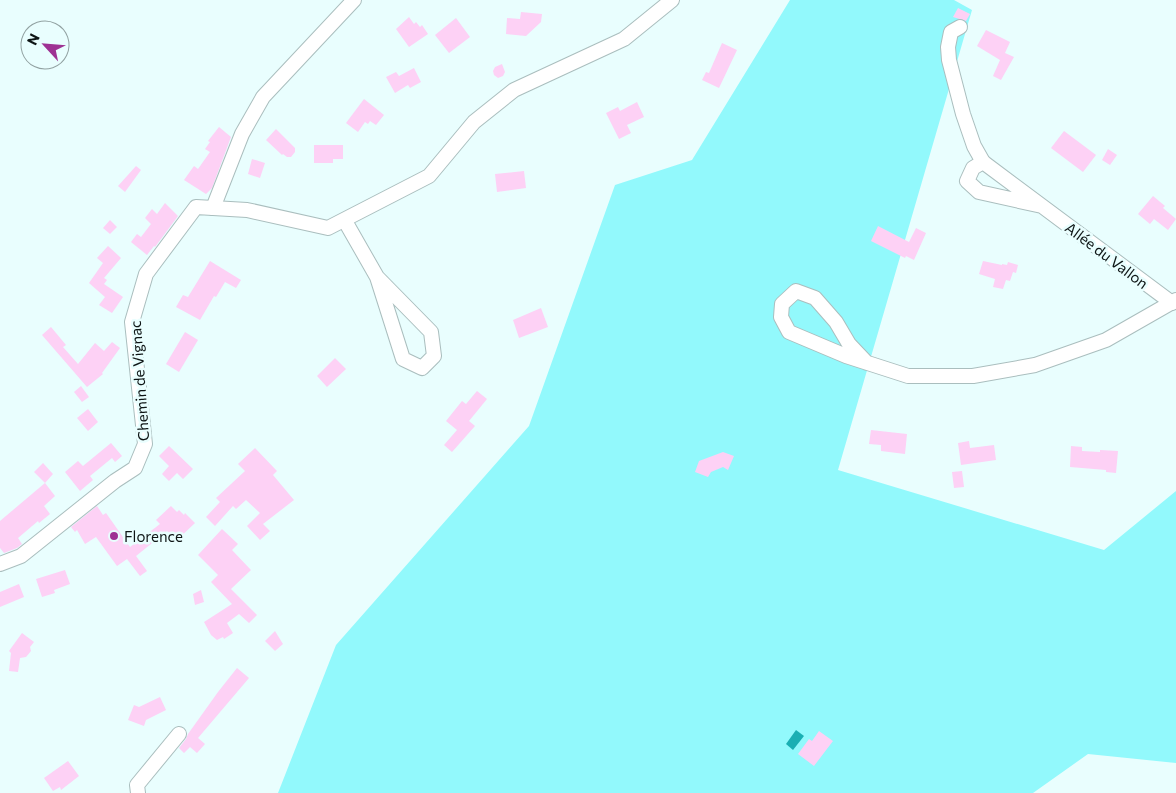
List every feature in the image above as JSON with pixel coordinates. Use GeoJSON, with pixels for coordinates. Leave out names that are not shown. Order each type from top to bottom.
{"type":"FeatureCollection","features":[{"type":"Feature","properties":{"kind":"street"},"geometry":{"type":"LineString","coordinates":[[354,0],[263,97],[242,134],[213,208],[247,210],[328,228],[429,176],[474,122],[514,90],[624,39],[672,0]]}},
{"type":"Feature","properties":{"kind":"street","name":"Allée du Vallon"},"geometry":{"type":"LineString","coordinates":[[867,363],[849,344],[836,322],[815,298],[796,291],[782,304],[781,317],[789,332],[846,356],[867,363],[908,376],[973,376],[1035,365],[1106,340],[1174,302],[983,162],[974,146],[962,114],[949,60],[948,47],[951,32],[960,27]]}},
{"type":"Feature","properties":{"kind":"street","name":"Allée du Vallon"},"geometry":{"type":"LineString","coordinates":[[983,162],[973,168],[967,181],[979,192],[1042,206]]}},
{"type":"Feature","properties":{"kind":"street","name":"Chemin de Vignac"},"geometry":{"type":"LineString","coordinates":[[0,564],[21,556],[115,481],[135,468],[145,444],[132,322],[146,274],[196,207],[213,208]]}},
{"type":"Feature","properties":{"kind":"street"},"geometry":{"type":"LineString","coordinates":[[345,220],[377,277],[403,360],[422,368],[434,356],[431,332],[377,277]]}},
{"type":"Feature","properties":{"kind":"street"},"geometry":{"type":"LineString","coordinates":[[138,793],[137,785],[179,734]]}},
{"type":"Feature","properties":{"kind":"shaded area"},"geometry":{"type":"Polygon","coordinates":[[[790,0],[954,0],[972,10],[838,470],[1104,550],[1176,491],[1176,763],[1088,754],[1033,793],[278,793],[336,645],[529,426],[615,185],[692,160],[790,0]]]}},
{"type":"Feature","properties":{"kind":"shaded area"},"geometry":{"type":"Polygon","coordinates":[[[796,730],[804,736],[793,750],[786,744],[796,730]]]}},
{"type":"Feature","properties":{"kind":"building"},"geometry":{"type":"Polygon","coordinates":[[[958,8],[970,14],[966,21],[953,17],[958,8]]]}},
{"type":"Feature","properties":{"kind":"building"},"geometry":{"type":"Polygon","coordinates":[[[521,12],[542,14],[541,22],[526,36],[506,34],[507,18],[520,19],[521,12]]]}},
{"type":"Feature","properties":{"kind":"building"},"geometry":{"type":"Polygon","coordinates":[[[409,17],[414,24],[416,22],[420,27],[422,25],[428,34],[409,47],[396,29],[409,17]]]}},
{"type":"Feature","properties":{"kind":"building"},"geometry":{"type":"Polygon","coordinates":[[[456,18],[470,37],[449,53],[435,35],[456,18]]]}},
{"type":"Feature","properties":{"kind":"building"},"geometry":{"type":"Polygon","coordinates":[[[986,30],[1010,42],[1005,53],[1014,57],[1001,80],[993,76],[1000,60],[977,46],[986,30]]]}},
{"type":"Feature","properties":{"kind":"building"},"geometry":{"type":"Polygon","coordinates":[[[722,43],[737,50],[719,88],[702,80],[706,72],[709,73],[722,43]]]}},
{"type":"Feature","properties":{"kind":"building"},"geometry":{"type":"Polygon","coordinates":[[[502,64],[505,72],[503,76],[498,78],[494,75],[493,71],[495,67],[502,64]]]}},
{"type":"Feature","properties":{"kind":"building"},"geometry":{"type":"Polygon","coordinates":[[[414,68],[421,82],[410,88],[408,85],[395,93],[386,77],[396,72],[399,76],[414,68]]]}},
{"type":"Feature","properties":{"kind":"building"},"geometry":{"type":"Polygon","coordinates":[[[364,99],[384,115],[376,125],[370,121],[368,124],[365,122],[358,132],[346,123],[364,99]]]}},
{"type":"Feature","properties":{"kind":"building"},"geometry":{"type":"Polygon","coordinates":[[[637,102],[644,117],[627,125],[631,133],[619,139],[606,113],[618,107],[620,111],[637,102]]]}},
{"type":"Feature","properties":{"kind":"building"},"geometry":{"type":"Polygon","coordinates":[[[219,127],[231,137],[212,188],[206,194],[184,180],[194,166],[198,169],[210,152],[205,149],[210,142],[208,141],[219,127]]]}},
{"type":"Feature","properties":{"kind":"building"},"geometry":{"type":"Polygon","coordinates":[[[276,129],[295,148],[295,152],[291,157],[282,155],[266,140],[276,129]]]}},
{"type":"Feature","properties":{"kind":"building"},"geometry":{"type":"Polygon","coordinates":[[[1064,131],[1096,155],[1083,172],[1051,148],[1064,131]]]}},
{"type":"Feature","properties":{"kind":"building"},"geometry":{"type":"Polygon","coordinates":[[[314,145],[343,145],[343,159],[333,159],[333,163],[314,163],[314,145]]]}},
{"type":"Feature","properties":{"kind":"building"},"geometry":{"type":"Polygon","coordinates":[[[1108,149],[1117,155],[1110,165],[1102,160],[1108,149]]]}},
{"type":"Feature","properties":{"kind":"building"},"geometry":{"type":"Polygon","coordinates":[[[252,159],[265,163],[260,178],[248,174],[252,159]]]}},
{"type":"Feature","properties":{"kind":"building"},"geometry":{"type":"Polygon","coordinates":[[[136,166],[141,170],[125,192],[118,186],[136,166]]]}},
{"type":"Feature","properties":{"kind":"building"},"geometry":{"type":"Polygon","coordinates":[[[524,171],[526,188],[497,192],[495,174],[524,171]]]}},
{"type":"Feature","properties":{"kind":"building"},"geometry":{"type":"Polygon","coordinates":[[[1153,196],[1176,219],[1168,230],[1154,219],[1150,224],[1138,214],[1153,196]]]}},
{"type":"Feature","properties":{"kind":"building"},"geometry":{"type":"Polygon","coordinates":[[[165,203],[178,216],[147,255],[131,242],[137,234],[141,237],[151,224],[145,218],[152,209],[157,214],[165,203]]]}},
{"type":"Feature","properties":{"kind":"building"},"geometry":{"type":"Polygon","coordinates":[[[110,220],[117,227],[110,234],[103,228],[110,220]]]}},
{"type":"Feature","properties":{"kind":"building"},"geometry":{"type":"Polygon","coordinates":[[[878,226],[909,242],[916,228],[926,233],[914,260],[906,256],[905,258],[871,241],[878,226]]]}},
{"type":"Feature","properties":{"kind":"building"},"geometry":{"type":"Polygon","coordinates":[[[108,246],[121,258],[104,278],[107,280],[104,284],[123,297],[112,313],[99,305],[105,297],[89,283],[103,263],[97,258],[108,246]]]}},
{"type":"Feature","properties":{"kind":"building"},"geometry":{"type":"Polygon","coordinates":[[[210,261],[241,280],[236,288],[225,282],[200,320],[176,307],[183,295],[188,297],[210,261]]]}},
{"type":"Feature","properties":{"kind":"building"},"geometry":{"type":"Polygon","coordinates":[[[983,261],[1002,265],[1007,265],[1008,262],[1018,265],[1016,273],[1013,272],[1010,281],[1006,280],[1003,289],[993,287],[995,279],[979,274],[983,261]]]}},
{"type":"Feature","properties":{"kind":"building"},"geometry":{"type":"Polygon","coordinates":[[[541,308],[548,327],[519,338],[513,320],[541,308]]]}},
{"type":"Feature","properties":{"kind":"building"},"geometry":{"type":"Polygon","coordinates":[[[51,327],[66,345],[63,347],[78,364],[95,343],[104,351],[112,342],[120,348],[103,374],[87,387],[42,335],[51,327]]]}},
{"type":"Feature","properties":{"kind":"building"},"geometry":{"type":"Polygon","coordinates":[[[185,332],[198,340],[179,372],[166,364],[185,332]]]}},
{"type":"Feature","properties":{"kind":"building"},"geometry":{"type":"Polygon","coordinates":[[[335,358],[346,369],[327,387],[317,376],[335,358]]]}},
{"type":"Feature","properties":{"kind":"building"},"geometry":{"type":"Polygon","coordinates":[[[81,386],[89,397],[82,402],[74,392],[81,386]]]}},
{"type":"Feature","properties":{"kind":"building"},"geometry":{"type":"Polygon","coordinates":[[[477,391],[487,399],[469,421],[475,426],[452,452],[444,445],[457,430],[446,421],[462,401],[466,404],[477,391]]]}},
{"type":"Feature","properties":{"kind":"building"},"geometry":{"type":"Polygon","coordinates":[[[88,409],[98,422],[88,431],[77,418],[88,409]]]}},
{"type":"Feature","properties":{"kind":"building"},"geometry":{"type":"Polygon","coordinates":[[[871,430],[907,434],[905,454],[881,451],[881,445],[869,444],[871,430]]]}},
{"type":"Feature","properties":{"kind":"building"},"geometry":{"type":"Polygon","coordinates":[[[969,441],[970,448],[994,445],[996,460],[961,465],[958,443],[969,441]]]}},
{"type":"Feature","properties":{"kind":"building"},"geometry":{"type":"Polygon","coordinates":[[[111,443],[122,456],[115,462],[112,458],[90,476],[93,480],[80,491],[65,472],[78,461],[83,466],[111,443]]]}},
{"type":"Feature","properties":{"kind":"building"},"geometry":{"type":"Polygon","coordinates":[[[169,446],[193,469],[183,479],[177,473],[169,481],[162,474],[169,466],[159,456],[169,446]]]}},
{"type":"Feature","properties":{"kind":"building"},"geometry":{"type":"Polygon","coordinates":[[[1071,446],[1082,447],[1082,451],[1118,451],[1116,473],[1106,472],[1106,470],[1070,467],[1071,446]]]}},
{"type":"Feature","properties":{"kind":"building"},"geometry":{"type":"Polygon","coordinates":[[[255,448],[277,471],[273,475],[294,500],[263,524],[270,531],[260,540],[247,526],[260,513],[246,500],[236,509],[233,506],[215,526],[206,517],[220,502],[216,498],[245,471],[238,464],[255,448]]]}},
{"type":"Feature","properties":{"kind":"building"},"geometry":{"type":"Polygon","coordinates":[[[723,452],[734,456],[728,470],[723,467],[711,472],[708,477],[695,472],[699,461],[723,452]]]}},
{"type":"Feature","properties":{"kind":"building"},"geometry":{"type":"Polygon","coordinates":[[[43,463],[53,474],[45,483],[34,472],[43,463]]]}},
{"type":"Feature","properties":{"kind":"building"},"geometry":{"type":"Polygon","coordinates":[[[962,471],[964,487],[954,488],[952,472],[962,471]]]}},
{"type":"Feature","properties":{"kind":"building"},"geometry":{"type":"Polygon","coordinates":[[[45,483],[55,496],[44,506],[50,514],[39,523],[38,521],[18,538],[22,544],[4,553],[0,548],[0,521],[45,483]]]}},
{"type":"Feature","properties":{"kind":"building"},"geometry":{"type":"Polygon","coordinates":[[[97,506],[103,515],[106,513],[130,547],[160,524],[156,520],[171,506],[177,512],[179,510],[184,515],[185,513],[195,523],[177,540],[167,531],[136,556],[147,571],[140,576],[127,559],[117,566],[96,537],[85,544],[77,530],[75,532],[71,527],[97,506]]]}},
{"type":"Feature","properties":{"kind":"building"},"geometry":{"type":"Polygon","coordinates":[[[222,529],[238,544],[232,550],[251,570],[231,589],[257,615],[249,623],[239,614],[227,623],[233,633],[224,639],[223,637],[217,640],[211,635],[204,622],[232,604],[211,582],[218,575],[198,555],[222,529]]]}},
{"type":"Feature","properties":{"kind":"building"},"geometry":{"type":"Polygon","coordinates":[[[65,570],[70,584],[54,590],[55,593],[42,597],[36,579],[65,570]]]}},
{"type":"Feature","properties":{"kind":"building"},"geometry":{"type":"Polygon","coordinates":[[[19,584],[24,597],[0,607],[0,592],[19,584]]]}},
{"type":"Feature","properties":{"kind":"building"},"geometry":{"type":"Polygon","coordinates":[[[201,590],[204,602],[195,605],[193,594],[201,590]]]}},
{"type":"Feature","properties":{"kind":"building"},"geometry":{"type":"Polygon","coordinates":[[[275,631],[283,644],[275,651],[265,641],[275,631]]]}},
{"type":"Feature","properties":{"kind":"building"},"geometry":{"type":"Polygon","coordinates":[[[22,633],[34,642],[30,647],[31,651],[26,657],[20,658],[18,672],[9,671],[11,653],[9,651],[22,633]]]}},
{"type":"Feature","properties":{"kind":"building"},"geometry":{"type":"Polygon","coordinates":[[[237,668],[249,678],[198,738],[205,744],[197,753],[190,747],[184,753],[179,748],[237,668]]]}},
{"type":"Feature","properties":{"kind":"building"},"geometry":{"type":"Polygon","coordinates":[[[160,697],[166,710],[146,720],[144,726],[128,720],[134,705],[139,707],[160,697]]]}},
{"type":"Feature","properties":{"kind":"building"},"geometry":{"type":"Polygon","coordinates":[[[819,731],[833,741],[814,766],[798,754],[809,739],[812,741],[819,731]]]}},
{"type":"Feature","properties":{"kind":"building"},"geometry":{"type":"Polygon","coordinates":[[[68,761],[79,776],[61,790],[60,787],[53,791],[44,778],[68,761]]]}},
{"type":"Feature","properties":{"kind":"place","name":"Florence"},"geometry":{"type":"Point","coordinates":[114,536]}}]}
